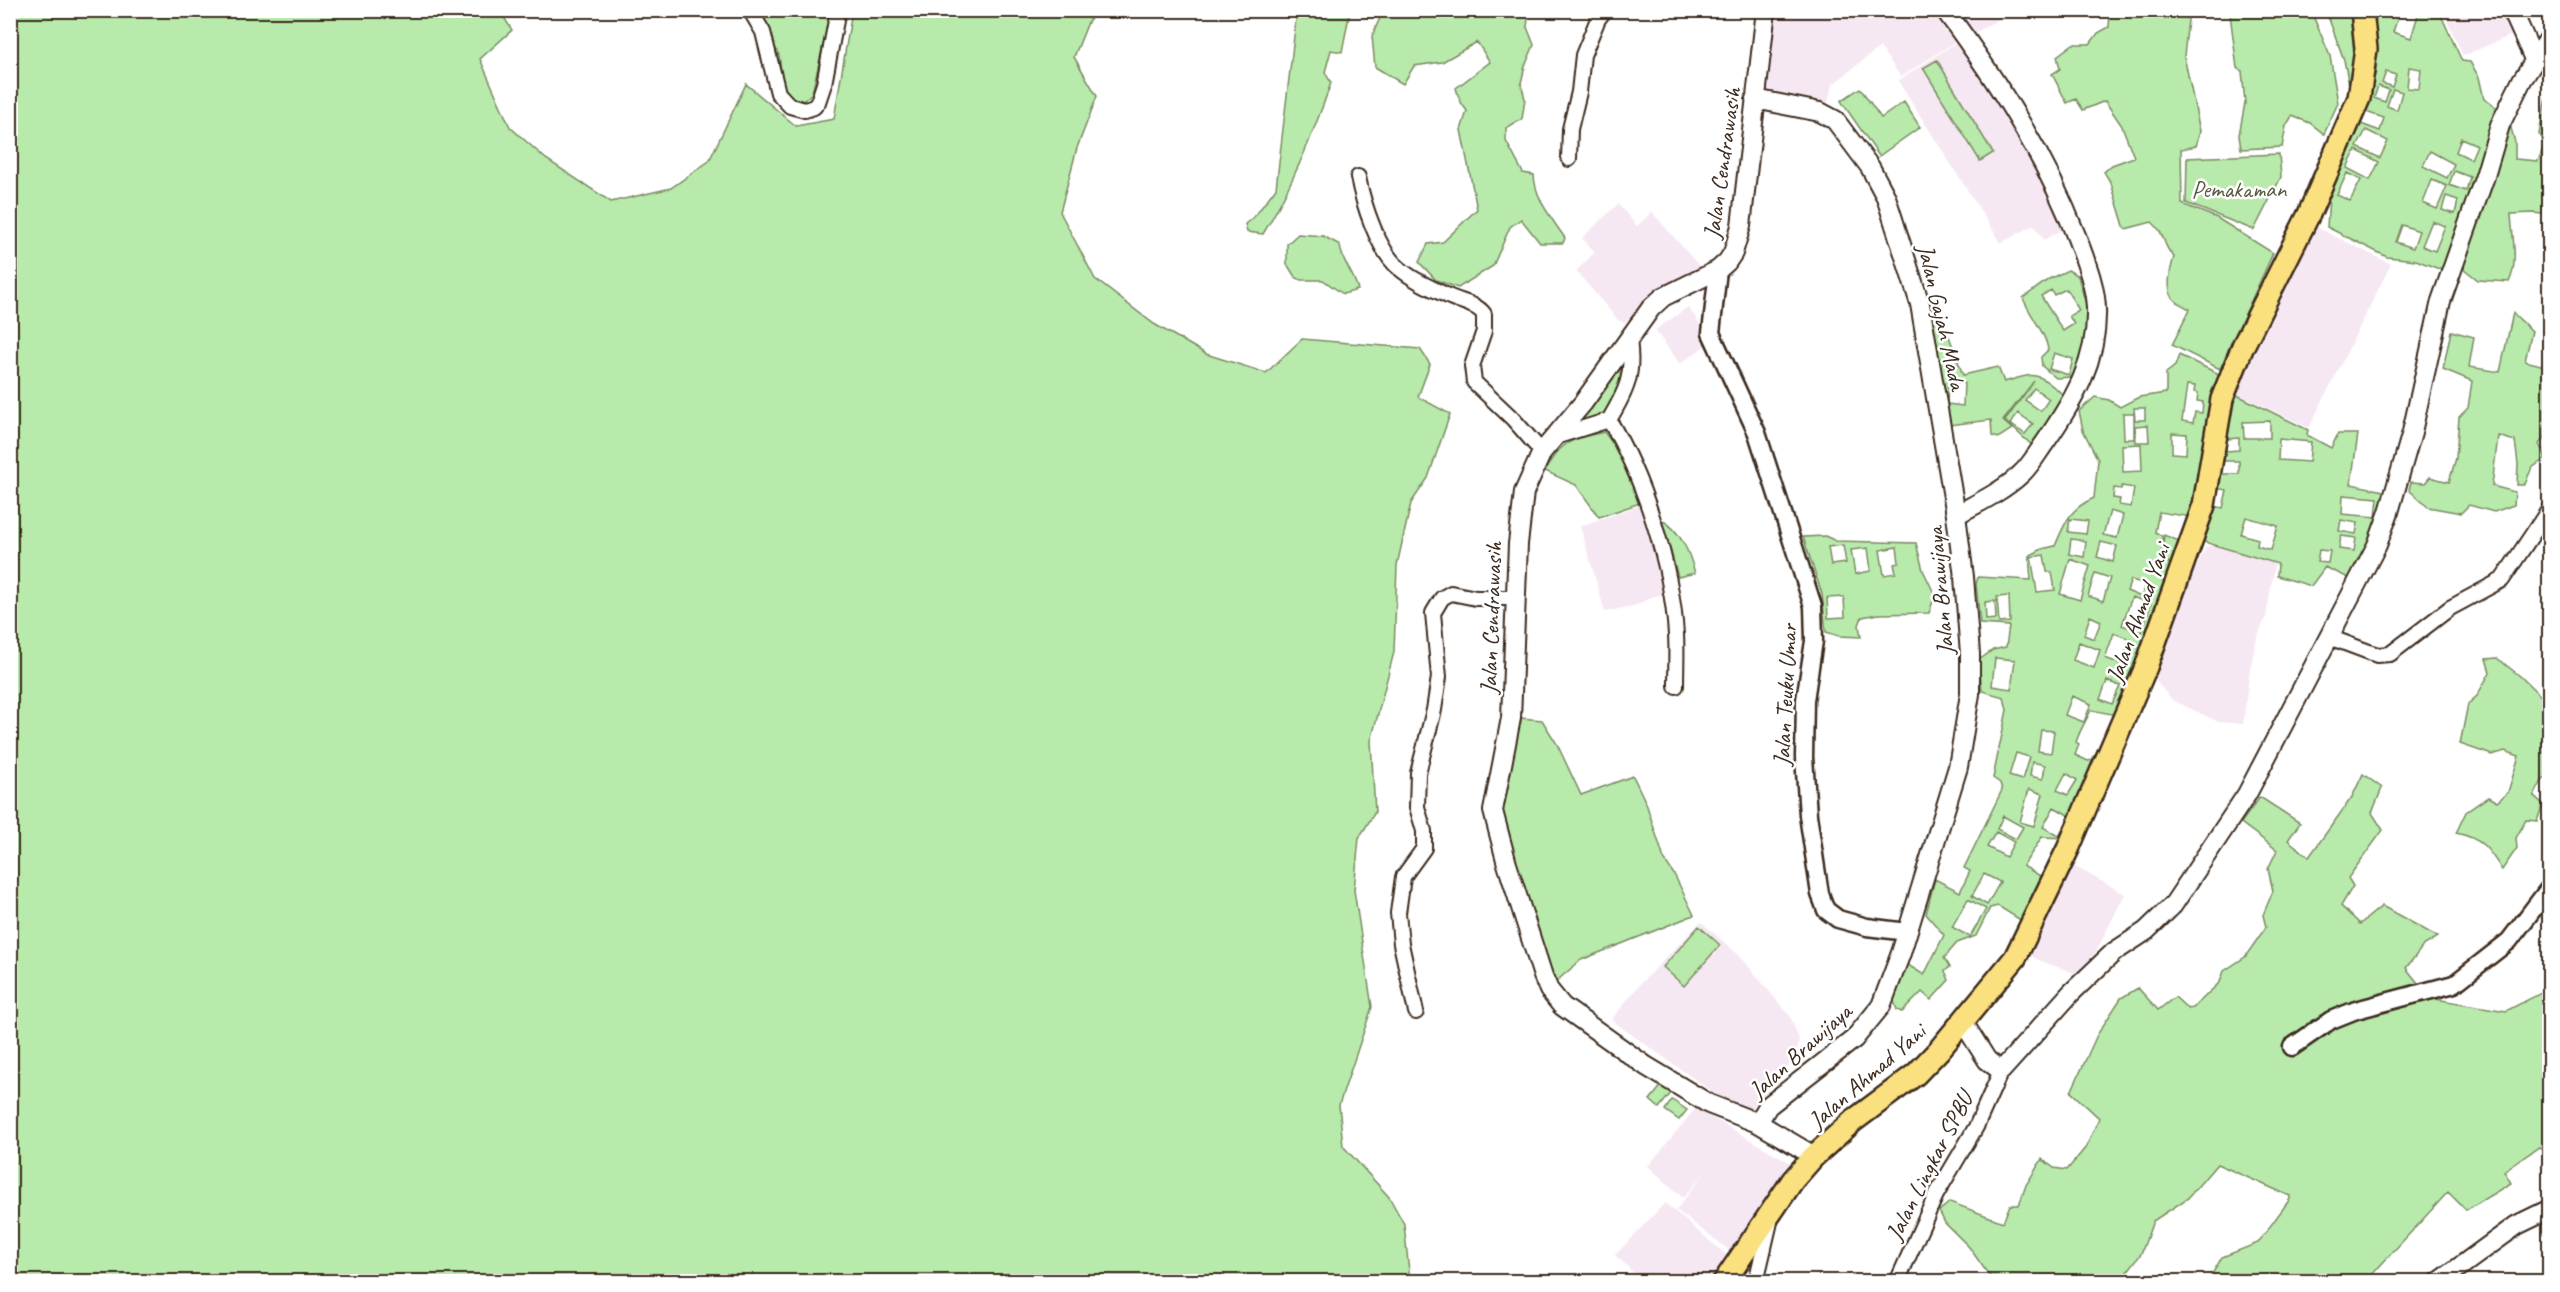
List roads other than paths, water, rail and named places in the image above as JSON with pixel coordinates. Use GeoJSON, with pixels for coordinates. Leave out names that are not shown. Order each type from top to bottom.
{"type":"FeatureCollection","features":[{"type":"Feature","properties":{"kind":"main road","name":"Jalan Cendrawasih"},"geometry":{"type":"LineString","coordinates":[[1766,10],[1742,226],[1733,254],[1718,270],[1663,297],[1651,308],[1583,403],[1542,452],[1526,486],[1520,514],[1511,718],[1493,811],[1507,864],[1543,976],[1549,990],[1562,1006],[1646,1066],[1723,1103],[1814,1156]]}},
{"type":"Feature","properties":{"kind":"main road","name":"Jalan Brawijaya"},"geometry":{"type":"LineString","coordinates":[[1758,1123],[1765,1109],[1774,1100],[1836,1054],[1867,1024],[1881,1006],[1901,953],[1958,767],[1970,694],[1970,654],[1956,515],[2000,489],[2023,472],[2057,425],[2088,368],[2094,342],[2096,306],[2084,255],[2058,195],[2035,147],[2006,98],[1945,10]]}},
{"type":"Feature","properties":{"kind":"main road","name":"Jalan Ahmad Yani"},"geometry":{"type":"LineString","coordinates":[[1724,1281],[1793,1180],[1814,1156],[1853,1121],[1916,1074],[2009,966],[2030,929],[2068,849],[2143,675],[2204,505],[2227,382],[2250,330],[2309,214],[2359,98],[2366,49],[2362,10]]}},
{"type":"Feature","properties":{"kind":"main road"},"geometry":{"type":"LineString","coordinates":[[2512,10],[2534,59]]}},
{"type":"Feature","properties":{"kind":"main road"},"geometry":{"type":"LineString","coordinates":[[1963,1022],[1987,1060],[2001,1071],[2071,993],[2105,960],[2146,931],[2173,905],[2247,794],[2376,545],[2389,512],[2412,432],[2441,301],[2486,176],[2500,125],[2510,101],[2534,59],[2550,37]]}},
{"type":"Feature","properties":{"kind":"main road","name":"Jalan Gajah Mada"},"geometry":{"type":"LineString","coordinates":[[1755,99],[1820,112],[1835,120],[1856,147],[1880,185],[1920,304],[1956,515]]}},
{"type":"Feature","properties":{"kind":"main road"},"geometry":{"type":"LineString","coordinates":[[2439,1281],[2517,1225],[2550,1209]]}},
{"type":"Feature","properties":{"kind":"street"},"geometry":{"type":"LineString","coordinates":[[750,10],[763,32],[778,93],[790,106],[805,110],[814,107],[818,102],[824,84],[838,10]]}},
{"type":"Feature","properties":{"kind":"street"},"geometry":{"type":"LineString","coordinates":[[1569,159],[1571,121],[1579,92],[1583,55],[1598,19],[1605,10]]}},
{"type":"Feature","properties":{"kind":"street"},"geometry":{"type":"LineString","coordinates":[[1358,177],[1370,218],[1389,257],[1398,267],[1427,285],[1477,307],[1484,314],[1484,331],[1472,366],[1474,382],[1513,419],[1542,452]]}},
{"type":"Feature","properties":{"kind":"street","name":"Jalan Teuku Umar"},"geometry":{"type":"LineString","coordinates":[[1718,270],[1712,336],[1757,433],[1813,606],[1814,641],[1805,700],[1804,757],[1808,815],[1820,894],[1826,910],[1838,919],[1867,927],[1907,932]]}},
{"type":"Feature","properties":{"kind":"street"},"geometry":{"type":"LineString","coordinates":[[1555,437],[1609,420],[1629,384],[1632,367],[1629,340]]}},
{"type":"Feature","properties":{"kind":"street"},"geometry":{"type":"LineString","coordinates":[[1609,420],[1633,464],[1661,551],[1676,634],[1676,686]]}},
{"type":"Feature","properties":{"kind":"street"},"geometry":{"type":"LineString","coordinates":[[2329,637],[2377,655],[2390,654],[2450,608],[2502,580],[2550,508]]}},
{"type":"Feature","properties":{"kind":"street"},"geometry":{"type":"LineString","coordinates":[[1416,1012],[1401,944],[1398,913],[1403,877],[1424,848],[1424,831],[1417,807],[1418,772],[1434,710],[1439,677],[1433,613],[1442,598],[1450,593],[1476,598],[1517,598]]}},
{"type":"Feature","properties":{"kind":"street"},"geometry":{"type":"LineString","coordinates":[[2292,1047],[2321,1026],[2339,1017],[2454,984],[2509,940],[2550,887]]}},
{"type":"Feature","properties":{"kind":"street","name":"Jalan Lingkar SPBU"},"geometry":{"type":"LineString","coordinates":[[1897,1281],[1936,1195],[1976,1127],[2001,1071]]}},
{"type":"Feature","properties":{"kind":"street"},"geometry":{"type":"LineString","coordinates":[[1756,1281],[1773,1209]]}},
{"type":"Feature","properties":{"kind":"park label","name":"Pemakaman"},"geometry":{"type":"Point","coordinates":[2239,189]}}]}
